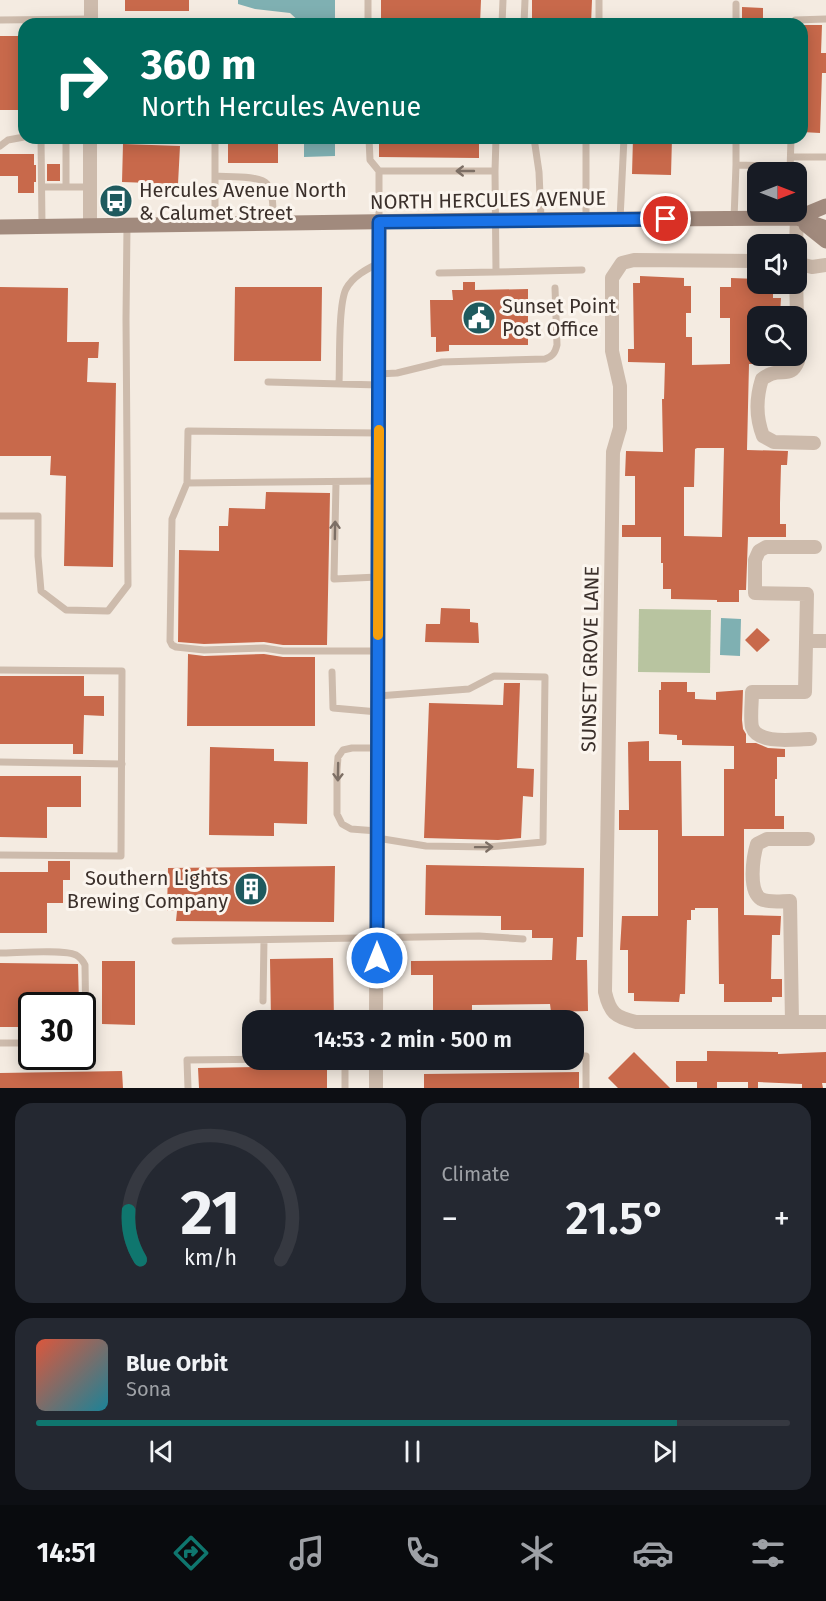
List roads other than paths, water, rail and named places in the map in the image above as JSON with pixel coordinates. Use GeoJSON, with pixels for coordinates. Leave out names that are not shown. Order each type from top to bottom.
{"type":"FeatureCollection","features":[{"type":"Feature","properties":{"kind":"street"},"geometry":{"type":"LineString","coordinates":[[91,0],[91,18]]}},
{"type":"Feature","properties":{"kind":"street"},"geometry":{"type":"LineString","coordinates":[[90,144],[90,226]]}},
{"type":"Feature","properties":{"kind":"street","name":"NORTH HERCULES AVENUE"},"geometry":{"type":"LineString","coordinates":[[807,210],[826,206]]}},
{"type":"Feature","properties":{"kind":"street","name":"NORTH HERCULES AVENUE"},"geometry":{"type":"LineString","coordinates":[[0,227],[747,218]]}},
{"type":"Feature","properties":{"kind":"street"},"geometry":{"type":"LineString","coordinates":[[807,218],[826,220]]}},
{"type":"Feature","properties":{"kind":"street"},"geometry":{"type":"LineString","coordinates":[[376,1010],[379,222]]}},
{"type":"Feature","properties":{"kind":"street"},"geometry":{"type":"LineString","coordinates":[[796,222],[826,241]]}},
{"type":"Feature","properties":{"kind":"street","name":"NORTH HERCULES AVENUE"},"geometry":{"type":"LineString","coordinates":[[807,222],[826,228]]}},
{"type":"Feature","properties":{"kind":"street","name":"SUNSET GROVE LANE"},"geometry":{"type":"LineString","coordinates":[[747,261],[634,260],[622,263],[612,278],[612,351],[620,386],[620,428],[612,464],[605,992],[608,1005],[614,1014],[636,1022],[826,1022]]}},
{"type":"Feature","properties":{"kind":"street"},"geometry":{"type":"LineString","coordinates":[[807,266],[826,265]]}},
{"type":"Feature","properties":{"kind":"street"},"geometry":{"type":"LineString","coordinates":[[796,294],[798,361],[795,368],[788,373],[773,373],[762,379],[758,392],[758,424],[763,436],[774,442],[814,443]]}},
{"type":"Feature","properties":{"kind":"street"},"geometry":{"type":"LineString","coordinates":[[810,739],[767,739],[758,735],[752,726],[752,692],[806,692],[807,594],[754,593],[755,560],[759,551],[766,547],[815,547]]}},
{"type":"Feature","properties":{"kind":"street"},"geometry":{"type":"LineString","coordinates":[[806,641],[826,641]]}},
{"type":"Feature","properties":{"kind":"street"},"geometry":{"type":"LineString","coordinates":[[792,1022],[790,901],[768,901],[759,898],[753,888],[753,857],[757,844],[768,839],[808,839]]}},
{"type":"Feature","properties":{"kind":"street"},"geometry":{"type":"LineString","coordinates":[[376,1070],[376,1088]]}},
{"type":"Feature","properties":{"kind":"lane"},"geometry":{"type":"LineString","coordinates":[[368,0],[368,18]]}},
{"type":"Feature","properties":{"kind":"lane"},"geometry":{"type":"LineString","coordinates":[[502,18],[503,0]]}},
{"type":"Feature","properties":{"kind":"lane"},"geometry":{"type":"LineString","coordinates":[[524,18],[525,0]]}},
{"type":"Feature","properties":{"kind":"lane"},"geometry":{"type":"LineString","coordinates":[[599,0],[599,18]]}},
{"type":"Feature","properties":{"kind":"lane"},"geometry":{"type":"LineString","coordinates":[[736,4],[736,18]]}},
{"type":"Feature","properties":{"kind":"lane"},"geometry":{"type":"LineString","coordinates":[[808,20],[826,19]]}},
{"type":"Feature","properties":{"kind":"lane"},"geometry":{"type":"LineString","coordinates":[[0,20],[18,20]]}},
{"type":"Feature","properties":{"kind":"lane"},"geometry":{"type":"LineString","coordinates":[[0,146],[8,140],[18,138]]}},
{"type":"Feature","properties":{"kind":"lane"},"geometry":{"type":"LineString","coordinates":[[41,144],[42,226]]}},
{"type":"Feature","properties":{"kind":"lane"},"geometry":{"type":"LineString","coordinates":[[66,144],[66,187]]}},
{"type":"Feature","properties":{"kind":"lane"},"geometry":{"type":"LineString","coordinates":[[215,144],[215,224]]}},
{"type":"Feature","properties":{"kind":"lane"},"geometry":{"type":"LineString","coordinates":[[369,144],[370,160],[379,171],[379,222]]}},
{"type":"Feature","properties":{"kind":"lane"},"geometry":{"type":"LineString","coordinates":[[496,144],[496,272]]}},
{"type":"Feature","properties":{"kind":"lane"},"geometry":{"type":"LineString","coordinates":[[535,144],[539,172],[541,220]]}},
{"type":"Feature","properties":{"kind":"lane"},"geometry":{"type":"LineString","coordinates":[[586,144],[586,220]]}},
{"type":"Feature","properties":{"kind":"lane"},"geometry":{"type":"LineString","coordinates":[[620,219],[624,144]]}},
{"type":"Feature","properties":{"kind":"lane"},"geometry":{"type":"LineString","coordinates":[[734,219],[735,144]]}},
{"type":"Feature","properties":{"kind":"lane"},"geometry":{"type":"LineString","coordinates":[[790,162],[791,144]]}},
{"type":"Feature","properties":{"kind":"lane"},"geometry":{"type":"LineString","coordinates":[[790,157],[826,157]]}},
{"type":"Feature","properties":{"kind":"lane"},"geometry":{"type":"LineString","coordinates":[[736,165],[747,165]]}},
{"type":"Feature","properties":{"kind":"lane"},"geometry":{"type":"LineString","coordinates":[[379,171],[495,171]]}},
{"type":"Feature","properties":{"kind":"lane"},"geometry":{"type":"LineString","coordinates":[[215,177],[261,179],[267,185],[271,195],[274,223]]}},
{"type":"Feature","properties":{"kind":"lane"},"geometry":{"type":"LineString","coordinates":[[42,187],[90,187]]}},
{"type":"Feature","properties":{"kind":"lane"},"geometry":{"type":"LineString","coordinates":[[0,516],[38,516],[40,591],[66,610],[108,611],[128,585],[127,225]]}},
{"type":"Feature","properties":{"kind":"lane"},"geometry":{"type":"LineString","coordinates":[[339,384],[342,305],[346,289],[357,276],[379,263]]}},
{"type":"Feature","properties":{"kind":"lane"},"geometry":{"type":"LineString","coordinates":[[439,273],[582,270]]}},
{"type":"Feature","properties":{"kind":"lane"},"geometry":{"type":"LineString","coordinates":[[267,382],[339,384],[379,379],[442,362],[545,359],[555,353],[557,345],[555,288]]}},
{"type":"Feature","properties":{"kind":"lane"},"geometry":{"type":"LineString","coordinates":[[378,651],[283,651],[264,648],[204,650],[181,648],[172,645],[170,641],[172,519],[187,483],[188,431],[379,433]]}},
{"type":"Feature","properties":{"kind":"lane"},"geometry":{"type":"LineString","coordinates":[[187,483],[379,481]]}},
{"type":"Feature","properties":{"kind":"lane"},"geometry":{"type":"LineString","coordinates":[[336,482],[334,579],[378,577]]}},
{"type":"Feature","properties":{"kind":"lane"},"geometry":{"type":"LineString","coordinates":[[0,670],[122,671],[121,856],[0,855]]}},
{"type":"Feature","properties":{"kind":"lane"},"geometry":{"type":"LineString","coordinates":[[332,672],[333,708],[378,712]]}},
{"type":"Feature","properties":{"kind":"lane"},"geometry":{"type":"LineString","coordinates":[[378,696],[469,689],[494,676],[545,677],[543,842],[488,847],[426,846],[351,829],[342,824],[338,814],[338,758],[343,750],[378,748]]}},
{"type":"Feature","properties":{"kind":"lane"},"geometry":{"type":"LineString","coordinates":[[0,762],[122,764]]}},
{"type":"Feature","properties":{"kind":"lane"},"geometry":{"type":"LineString","coordinates":[[175,941],[479,936],[523,939]]}},
{"type":"Feature","properties":{"kind":"lane"},"geometry":{"type":"LineString","coordinates":[[263,1001],[264,940]]}},
{"type":"Feature","properties":{"kind":"lane"},"geometry":{"type":"LineString","coordinates":[[0,953],[63,952],[74,954],[83,961],[85,966],[85,992]]}},
{"type":"Feature","properties":{"kind":"lane"},"geometry":{"type":"LineString","coordinates":[[0,1043],[18,1043]]}},
{"type":"Feature","properties":{"kind":"lane"},"geometry":{"type":"LineString","coordinates":[[584,1056],[586,1056],[586,1088]]}},
{"type":"Feature","properties":{"kind":"lane"},"geometry":{"type":"LineString","coordinates":[[188,1088],[188,1060],[242,1059]]}},
{"type":"Feature","properties":{"kind":"lane"},"geometry":{"type":"LineString","coordinates":[[345,1070],[345,1088]]}},
{"type":"Feature","properties":{"kind":"water"},"geometry":{"type":"Polygon","coordinates":[[[238,0],[335,0],[335,18],[295,18],[290,13],[255,9],[238,4],[238,0]]]}},
{"type":"Feature","properties":{"kind":"water"},"geometry":{"type":"Polygon","coordinates":[[[304,144],[335,144],[335,156],[304,157],[304,144]]]}},
{"type":"Feature","properties":{"kind":"water"},"geometry":{"type":"Polygon","coordinates":[[[721,618],[741,619],[740,656],[720,655],[721,618]]]}},
{"type":"Feature","properties":{"kind":"place","name":"Hercules Avenue North & Calumet Street"},"geometry":{"type":"Point","coordinates":[116,201]}},
{"type":"Feature","properties":{"kind":"place","name":"Sunset Point Post Office"},"geometry":{"type":"Point","coordinates":[479,318]}},
{"type":"Feature","properties":{"kind":"place","name":"Southern Lights Brewing Company"},"geometry":{"type":"Point","coordinates":[251,889]}}]}
